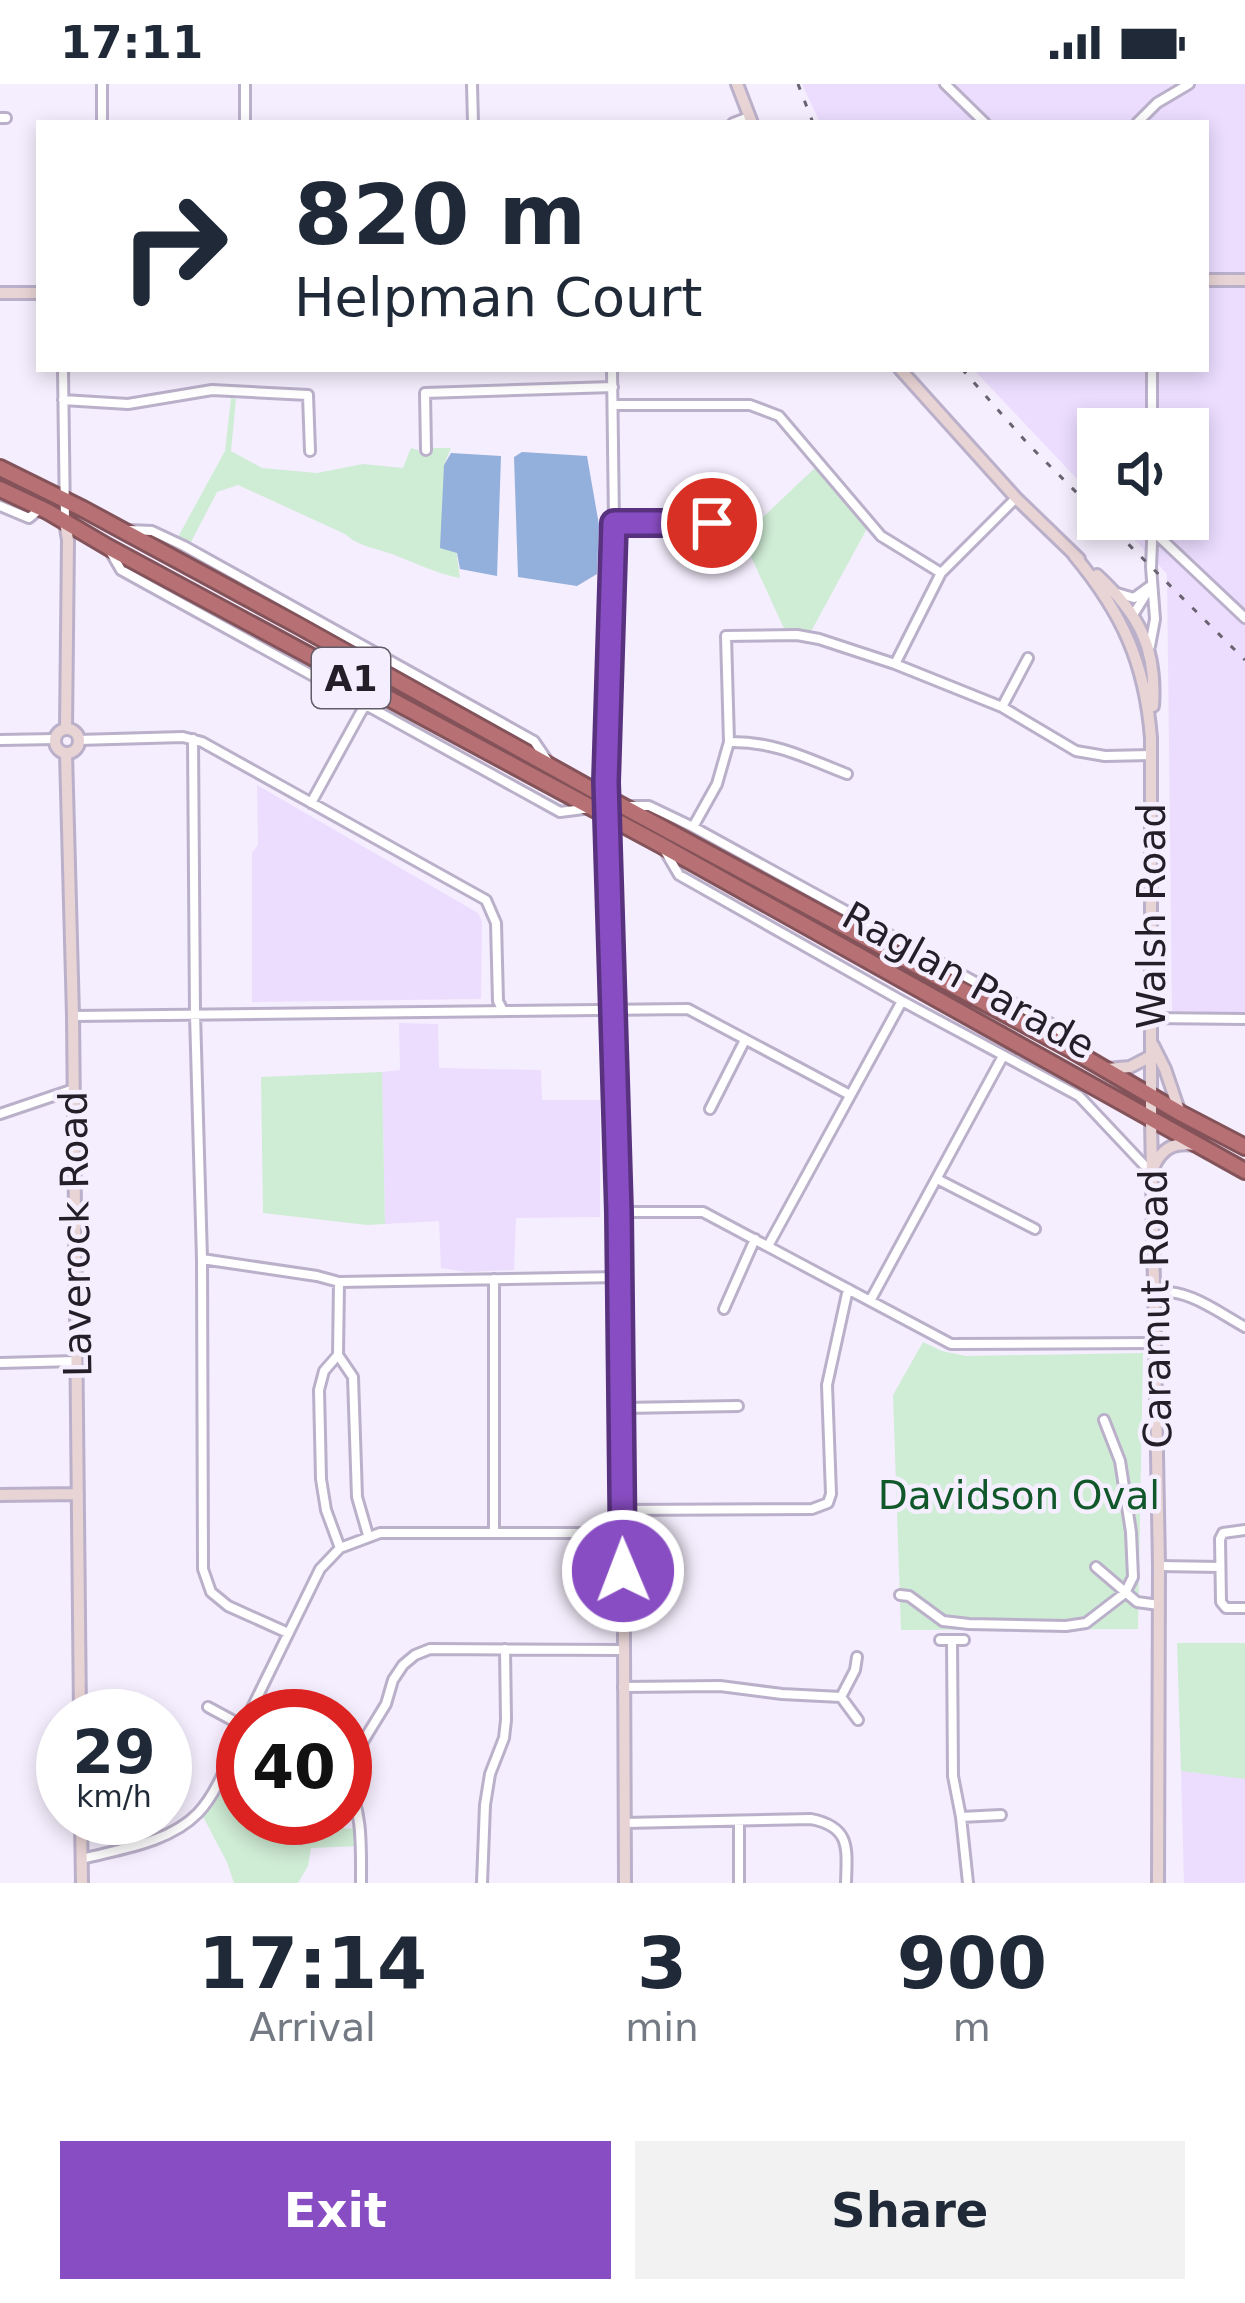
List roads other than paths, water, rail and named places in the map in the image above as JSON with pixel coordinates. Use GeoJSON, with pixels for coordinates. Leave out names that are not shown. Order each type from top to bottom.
{"type":"FeatureCollection","features":[{"type":"Feature","properties":{"kind":"highway","name":"Raglan Parade"},"geometry":{"type":"LineString","coordinates":[[0,468],[1245,1147]]}},
{"type":"Feature","properties":{"kind":"highway","name":"Raglan Parade"},"geometry":{"type":"LineString","coordinates":[[0,489],[661,845],[1086,1092],[1151,1119],[1245,1171]]}},
{"type":"Feature","properties":{"kind":"highway"},"geometry":{"type":"LineString","coordinates":[[1086,1092],[1103,1067]]}},
{"type":"Feature","properties":{"kind":"street"},"geometry":{"type":"LineString","coordinates":[[102,84],[102,120]]}},
{"type":"Feature","properties":{"kind":"street"},"geometry":{"type":"LineString","coordinates":[[244,84],[245,120]]}},
{"type":"Feature","properties":{"kind":"street"},"geometry":{"type":"LineString","coordinates":[[472,84],[472,120]]}},
{"type":"Feature","properties":{"kind":"street"},"geometry":{"type":"LineString","coordinates":[[736,84],[751,120]]}},
{"type":"Feature","properties":{"kind":"street"},"geometry":{"type":"LineString","coordinates":[[945,84],[983,120]]}},
{"type":"Feature","properties":{"kind":"street"},"geometry":{"type":"LineString","coordinates":[[1140,120],[1157,103],[1189,84]]}},
{"type":"Feature","properties":{"kind":"street"},"geometry":{"type":"LineString","coordinates":[[1209,280],[1245,280]]}},
{"type":"Feature","properties":{"kind":"street"},"geometry":{"type":"LineString","coordinates":[[0,293],[36,293]]}},
{"type":"Feature","properties":{"kind":"street"},"geometry":{"type":"LineString","coordinates":[[63,372],[66,729]]}},
{"type":"Feature","properties":{"kind":"street"},"geometry":{"type":"LineString","coordinates":[[613,372],[607,797],[623,1408],[625,1883]]}},
{"type":"Feature","properties":{"kind":"street"},"geometry":{"type":"LineString","coordinates":[[903,372],[1016,498],[1111,589],[1134,598],[1150,584]]}},
{"type":"Feature","properties":{"kind":"street"},"geometry":{"type":"LineString","coordinates":[[1152,372],[1152,408]]}},
{"type":"Feature","properties":{"kind":"street"},"geometry":{"type":"LineString","coordinates":[[426,450],[425,393],[613,387]]}},
{"type":"Feature","properties":{"kind":"street"},"geometry":{"type":"LineString","coordinates":[[63,400],[128,404],[212,390],[308,395],[310,452]]}},
{"type":"Feature","properties":{"kind":"street"},"geometry":{"type":"LineString","coordinates":[[613,406],[750,405],[779,416],[881,536],[941,573]]}},
{"type":"Feature","properties":{"kind":"street"},"geometry":{"type":"LineString","coordinates":[[895,664],[941,573],[1016,498]]}},
{"type":"Feature","properties":{"kind":"street","name":"Raglan Parade"},"geometry":{"type":"LineString","coordinates":[[0,506],[29,518],[41,508]]}},
{"type":"Feature","properties":{"kind":"street"},"geometry":{"type":"LineString","coordinates":[[614,523],[712,523],[742,537]]}},
{"type":"Feature","properties":{"kind":"street","name":"Walsh Road"},"geometry":{"type":"LineString","coordinates":[[1152,540],[1152,1094]]}},
{"type":"Feature","properties":{"kind":"street"},"geometry":{"type":"LineString","coordinates":[[1163,540],[1245,618]]}},
{"type":"Feature","properties":{"kind":"street","name":"Raglan Parade"},"geometry":{"type":"LineString","coordinates":[[108,547],[121,570],[560,812],[593,808]]}},
{"type":"Feature","properties":{"kind":"street"},"geometry":{"type":"LineString","coordinates":[[1074,555],[1131,620]]}},
{"type":"Feature","properties":{"kind":"street","name":"Walsh Road"},"geometry":{"type":"LineString","coordinates":[[1150,584],[1131,620],[1151,738]]}},
{"type":"Feature","properties":{"kind":"street"},"geometry":{"type":"LineString","coordinates":[[1111,589],[1131,620]]}},
{"type":"Feature","properties":{"kind":"street"},"geometry":{"type":"LineString","coordinates":[[1131,620],[1145,613],[1153,599]]}},
{"type":"Feature","properties":{"kind":"street","name":"Walsh Road"},"geometry":{"type":"LineString","coordinates":[[1131,620],[1150,653]]}},
{"type":"Feature","properties":{"kind":"street"},"geometry":{"type":"LineString","coordinates":[[693,827],[717,784],[729,742],[726,636],[819,639],[1002,706],[1076,751],[1151,755]]}},
{"type":"Feature","properties":{"kind":"street"},"geometry":{"type":"LineString","coordinates":[[1002,706],[1028,658]]}},
{"type":"Feature","properties":{"kind":"street"},"geometry":{"type":"LineString","coordinates":[[311,803],[366,703]]}},
{"type":"Feature","properties":{"kind":"street"},"geometry":{"type":"LineString","coordinates":[[66,729],[79,740],[66,753],[57,748],[55,739],[66,729]]}},
{"type":"Feature","properties":{"kind":"street"},"geometry":{"type":"LineString","coordinates":[[0,740],[55,739]]}},
{"type":"Feature","properties":{"kind":"street"},"geometry":{"type":"LineString","coordinates":[[79,740],[193,740],[486,900],[496,922],[503,1011]]}},
{"type":"Feature","properties":{"kind":"street"},"geometry":{"type":"LineString","coordinates":[[193,740],[203,1569],[211,1592],[227,1606],[288,1633]]}},
{"type":"Feature","properties":{"kind":"street"},"geometry":{"type":"LineString","coordinates":[[729,742],[778,746],[848,774]]}},
{"type":"Feature","properties":{"kind":"street","name":"Laverock Road"},"geometry":{"type":"LineString","coordinates":[[66,753],[80,1689]]}},
{"type":"Feature","properties":{"kind":"street","name":"Raglan Parade"},"geometry":{"type":"LineString","coordinates":[[623,806],[649,806],[693,827],[1057,1027],[1072,1050]]}},
{"type":"Feature","properties":{"kind":"street","name":"Raglan Parade"},"geometry":{"type":"LineString","coordinates":[[661,845],[679,875],[1003,1056],[1086,1092],[1148,1168]]}},
{"type":"Feature","properties":{"kind":"street"},"geometry":{"type":"LineString","coordinates":[[767,1246],[902,1001]]}},
{"type":"Feature","properties":{"kind":"street"},"geometry":{"type":"LineString","coordinates":[[73,1016],[688,1010],[850,1095]]}},
{"type":"Feature","properties":{"kind":"street"},"geometry":{"type":"LineString","coordinates":[[1151,1018],[1245,1018]]}},
{"type":"Feature","properties":{"kind":"street"},"geometry":{"type":"LineString","coordinates":[[710,1108],[745,1040]]}},
{"type":"Feature","properties":{"kind":"street"},"geometry":{"type":"LineString","coordinates":[[1103,1067],[1130,1067],[1151,1049],[1165,1069],[1180,1113]]}},
{"type":"Feature","properties":{"kind":"street"},"geometry":{"type":"LineString","coordinates":[[870,1301],[1003,1056]]}},
{"type":"Feature","properties":{"kind":"street"},"geometry":{"type":"LineString","coordinates":[[0,1114],[74,1089]]}},
{"type":"Feature","properties":{"kind":"street","name":"Caramut Road"},"geometry":{"type":"LineString","coordinates":[[1152,1094],[1148,1168],[1159,1566],[1158,1883]]}},
{"type":"Feature","properties":{"kind":"street"},"geometry":{"type":"LineString","coordinates":[[1148,1168],[1166,1148],[1180,1143],[1198,1145]]}},
{"type":"Feature","properties":{"kind":"street"},"geometry":{"type":"LineString","coordinates":[[937,1179],[1034,1229]]}},
{"type":"Feature","properties":{"kind":"street"},"geometry":{"type":"LineString","coordinates":[[619,1212],[703,1212],[951,1344],[1154,1343]]}},
{"type":"Feature","properties":{"kind":"street"},"geometry":{"type":"LineString","coordinates":[[724,1309],[755,1239]]}},
{"type":"Feature","properties":{"kind":"street"},"geometry":{"type":"LineString","coordinates":[[202,1259],[339,1282],[620,1277]]}},
{"type":"Feature","properties":{"kind":"street"},"geometry":{"type":"LineString","coordinates":[[494,1279],[494,1532]]}},
{"type":"Feature","properties":{"kind":"street"},"geometry":{"type":"LineString","coordinates":[[339,1282],[338,1355],[353,1377],[356,1497],[368,1535]]}},
{"type":"Feature","properties":{"kind":"street"},"geometry":{"type":"LineString","coordinates":[[622,1510],[812,1509],[828,1502],[826,1384],[848,1289]]}},
{"type":"Feature","properties":{"kind":"street"},"geometry":{"type":"LineString","coordinates":[[1154,1292],[1183,1292],[1245,1328]]}},
{"type":"Feature","properties":{"kind":"street"},"geometry":{"type":"LineString","coordinates":[[338,1355],[324,1371],[319,1390],[321,1479],[340,1548]]}},
{"type":"Feature","properties":{"kind":"street"},"geometry":{"type":"LineString","coordinates":[[0,1363],[76,1361]]}},
{"type":"Feature","properties":{"kind":"street"},"geometry":{"type":"LineString","coordinates":[[623,1408],[739,1406]]}},
{"type":"Feature","properties":{"kind":"street"},"geometry":{"type":"LineString","coordinates":[[900,1595],[909,1596],[944,1621],[1066,1626],[1086,1623],[1125,1593],[1133,1577],[1131,1532],[1120,1461],[1104,1420]]}},
{"type":"Feature","properties":{"kind":"street"},"geometry":{"type":"LineString","coordinates":[[0,1495],[78,1494]]}},
{"type":"Feature","properties":{"kind":"street"},"geometry":{"type":"LineString","coordinates":[[1245,1530],[1223,1533],[1220,1540],[1222,1602],[1226,1608],[1245,1608]]}},
{"type":"Feature","properties":{"kind":"street"},"geometry":{"type":"LineString","coordinates":[[261,1689],[320,1569],[340,1548],[368,1535],[623,1533]]}},
{"type":"Feature","properties":{"kind":"street"},"geometry":{"type":"LineString","coordinates":[[1159,1566],[1220,1567]]}},
{"type":"Feature","properties":{"kind":"street"},"geometry":{"type":"LineString","coordinates":[[1096,1567],[1140,1604],[1159,1605]]}},
{"type":"Feature","properties":{"kind":"street"},"geometry":{"type":"LineString","coordinates":[[940,1640],[964,1640]]}},
{"type":"Feature","properties":{"kind":"street"},"geometry":{"type":"LineString","coordinates":[[952,1640],[953,1776],[968,1883]]}},
{"type":"Feature","properties":{"kind":"street"},"geometry":{"type":"LineString","coordinates":[[372,1728],[403,1665],[430,1649],[623,1651]]}},
{"type":"Feature","properties":{"kind":"street"},"geometry":{"type":"LineString","coordinates":[[482,1883],[485,1805],[506,1720],[505,1649]]}},
{"type":"Feature","properties":{"kind":"street"},"geometry":{"type":"LineString","coordinates":[[841,1696],[857,1658]]}},
{"type":"Feature","properties":{"kind":"street"},"geometry":{"type":"LineString","coordinates":[[623,1687],[720,1686],[841,1696]]}},
{"type":"Feature","properties":{"kind":"street"},"geometry":{"type":"LineString","coordinates":[[841,1696],[858,1720]]}},
{"type":"Feature","properties":{"kind":"street"},"geometry":{"type":"LineString","coordinates":[[208,1707],[216,1711]]}},
{"type":"Feature","properties":{"kind":"street"},"geometry":{"type":"LineString","coordinates":[[82,1859],[160,1838],[181,1827],[200,1811],[216,1784]]}},
{"type":"Feature","properties":{"kind":"street"},"geometry":{"type":"LineString","coordinates":[[961,1817],[1001,1815]]}},
{"type":"Feature","properties":{"kind":"street"},"geometry":{"type":"LineString","coordinates":[[624,1822],[811,1819],[836,1826],[842,1834],[846,1883]]}},
{"type":"Feature","properties":{"kind":"street"},"geometry":{"type":"LineString","coordinates":[[739,1821],[739,1883]]}},
{"type":"Feature","properties":{"kind":"street"},"geometry":{"type":"LineString","coordinates":[[82,1845],[82,1883]]}},
{"type":"Feature","properties":{"kind":"street"},"geometry":{"type":"LineString","coordinates":[[361,1845],[361,1883]]}},
{"type":"Feature","properties":{"kind":"water"},"geometry":{"type":"Polygon","coordinates":[[[522,452],[587,456],[599,525],[597,574],[577,586],[518,577],[514,457],[522,452]]]}},
{"type":"Feature","properties":{"kind":"water"},"geometry":{"type":"Polygon","coordinates":[[[451,453],[501,456],[497,576],[460,569],[457,553],[440,548],[444,465],[451,453]]]}},
{"type":"Feature","properties":{"kind":"railway"},"geometry":{"type":"LineString","coordinates":[[798,84],[812,120]]}},
{"type":"Feature","properties":{"kind":"railway"},"geometry":{"type":"LineString","coordinates":[[965,372],[1077,493]]}},
{"type":"Feature","properties":{"kind":"railway"},"geometry":{"type":"LineString","coordinates":[[1124,540],[1245,660]]}},
{"type":"Feature","properties":{"kind":"park label","name":"Davidson Oval"},"geometry":{"type":"Point","coordinates":[1019,1495]}}]}
